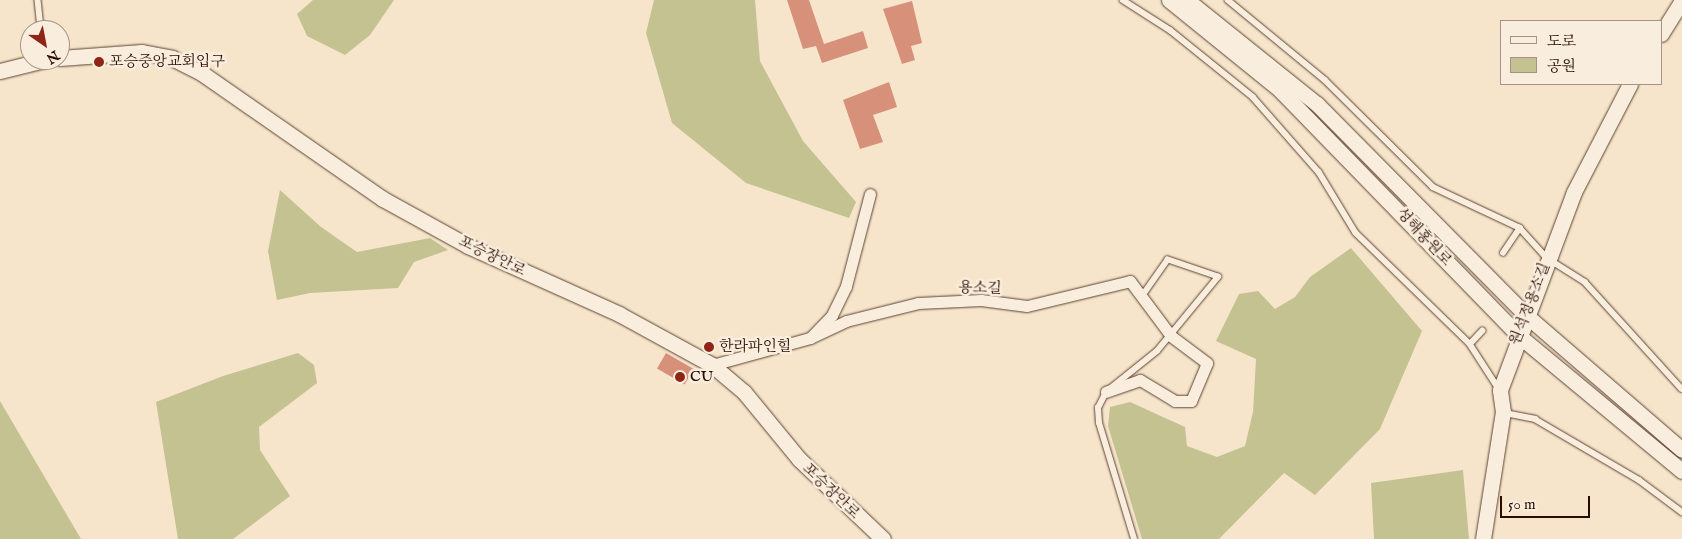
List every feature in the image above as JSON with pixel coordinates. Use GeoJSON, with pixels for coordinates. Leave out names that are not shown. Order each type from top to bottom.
{"type":"FeatureCollection","features":[{"type":"Feature","properties":{"kind":"street","name":"성해홍원로"},"geometry":{"type":"LineString","coordinates":[[1169,0],[1280,90],[1518,336],[1682,471]]}},
{"type":"Feature","properties":{"kind":"street","name":"성해홍원로"},"geometry":{"type":"LineString","coordinates":[[1187,0],[1317,104],[1528,317],[1682,450]]}},
{"type":"Feature","properties":{"kind":"street"},"geometry":{"type":"LineString","coordinates":[[1662,32],[1682,0]]}},
{"type":"Feature","properties":{"kind":"street","name":"포승장안로"},"geometry":{"type":"LineString","coordinates":[[70,57],[142,52],[172,58],[204,74],[383,199],[468,246],[618,314],[712,366],[744,392],[799,459],[883,539]]}},
{"type":"Feature","properties":{"kind":"street"},"geometry":{"type":"LineString","coordinates":[[0,71],[20,66]]}},
{"type":"Feature","properties":{"kind":"street","name":"원석정용소길"},"geometry":{"type":"LineString","coordinates":[[1483,539],[1503,412],[1500,390],[1518,336],[1528,317],[1548,258],[1574,192],[1629,85]]}},
{"type":"Feature","properties":{"kind":"street"},"geometry":{"type":"LineString","coordinates":[[810,338],[832,315],[846,286],[870,194]]}},
{"type":"Feature","properties":{"kind":"street","name":"용소길"},"geometry":{"type":"LineString","coordinates":[[712,366],[810,338],[846,321],[918,303],[981,300],[1027,306],[1130,280],[1171,336],[1207,363],[1191,401],[1175,401],[1140,380],[1106,392]]}},
{"type":"Feature","properties":{"kind":"lane"},"geometry":{"type":"LineString","coordinates":[[38,0],[40,20]]}},
{"type":"Feature","properties":{"kind":"lane"},"geometry":{"type":"LineString","coordinates":[[1123,0],[1170,30],[1253,97],[1318,172],[1356,233],[1470,344],[1500,390]]}},
{"type":"Feature","properties":{"kind":"lane"},"geometry":{"type":"LineString","coordinates":[[1228,0],[1325,80],[1433,186],[1520,228],[1548,258],[1585,282],[1682,389]]}},
{"type":"Feature","properties":{"kind":"lane"},"geometry":{"type":"LineString","coordinates":[[1504,253],[1520,228]]}},
{"type":"Feature","properties":{"kind":"lane"},"geometry":{"type":"LineString","coordinates":[[1134,539],[1099,423],[1098,408],[1106,392],[1171,336],[1218,277],[1168,260],[1142,297]]}},
{"type":"Feature","properties":{"kind":"lane"},"geometry":{"type":"LineString","coordinates":[[1470,344],[1482,331]]}},
{"type":"Feature","properties":{"kind":"lane"},"geometry":{"type":"LineString","coordinates":[[1503,412],[1535,419],[1639,480],[1682,512]]}},
{"type":"Feature","properties":{"kind":"green space"},"geometry":{"type":"Polygon","coordinates":[[[313,0],[394,0],[370,35],[345,55],[307,36],[297,14],[313,0]]]}},
{"type":"Feature","properties":{"kind":"green space"},"geometry":{"type":"Polygon","coordinates":[[[654,0],[755,0],[760,61],[803,141],[856,202],[849,218],[746,183],[672,123],[646,33],[654,0]]]}},
{"type":"Feature","properties":{"kind":"green space"},"geometry":{"type":"Polygon","coordinates":[[[280,190],[321,227],[357,252],[430,238],[448,250],[414,262],[398,288],[310,293],[277,300],[268,251],[280,190]]]}},
{"type":"Feature","properties":{"kind":"green space"},"geometry":{"type":"Polygon","coordinates":[[[1351,248],[1422,331],[1380,429],[1315,495],[1284,473],[1219,539],[1142,539],[1108,426],[1110,407],[1130,402],[1185,427],[1187,446],[1217,457],[1245,446],[1253,412],[1256,359],[1216,341],[1239,294],[1258,291],[1275,309],[1295,297],[1310,277],[1351,248]]]}},
{"type":"Feature","properties":{"kind":"green space"},"geometry":{"type":"Polygon","coordinates":[[[298,353],[314,365],[317,383],[259,427],[260,450],[290,496],[233,539],[178,539],[156,402],[223,376],[298,353]]]}},
{"type":"Feature","properties":{"kind":"green space"},"geometry":{"type":"Polygon","coordinates":[[[0,401],[81,539],[0,539],[0,401]]]}},
{"type":"Feature","properties":{"kind":"green space"},"geometry":{"type":"Polygon","coordinates":[[[1463,470],[1469,539],[1374,539],[1371,483],[1463,470]]]}},
{"type":"Feature","properties":{"kind":"building"},"geometry":{"type":"Polygon","coordinates":[[[787,0],[809,0],[824,44],[863,31],[868,48],[822,63],[816,46],[803,49],[787,0]]]}},
{"type":"Feature","properties":{"kind":"building"},"geometry":{"type":"Polygon","coordinates":[[[912,1],[922,43],[911,46],[915,60],[902,64],[883,9],[912,1]]]}},
{"type":"Feature","properties":{"kind":"building"},"geometry":{"type":"Polygon","coordinates":[[[889,82],[897,107],[873,115],[883,142],[860,149],[843,100],[889,82]]]}},
{"type":"Feature","properties":{"kind":"building"},"geometry":{"type":"Polygon","coordinates":[[[666,353],[694,369],[685,385],[657,369],[666,353]]]}},
{"type":"Feature","properties":{"kind":"place","name":"포승중앙교회입구"},"geometry":{"type":"Point","coordinates":[99,62]}},
{"type":"Feature","properties":{"kind":"place","name":"한라파인힐"},"geometry":{"type":"Point","coordinates":[709,347]}},
{"type":"Feature","properties":{"kind":"place","name":"CU"},"geometry":{"type":"Point","coordinates":[680,377]}}]}
